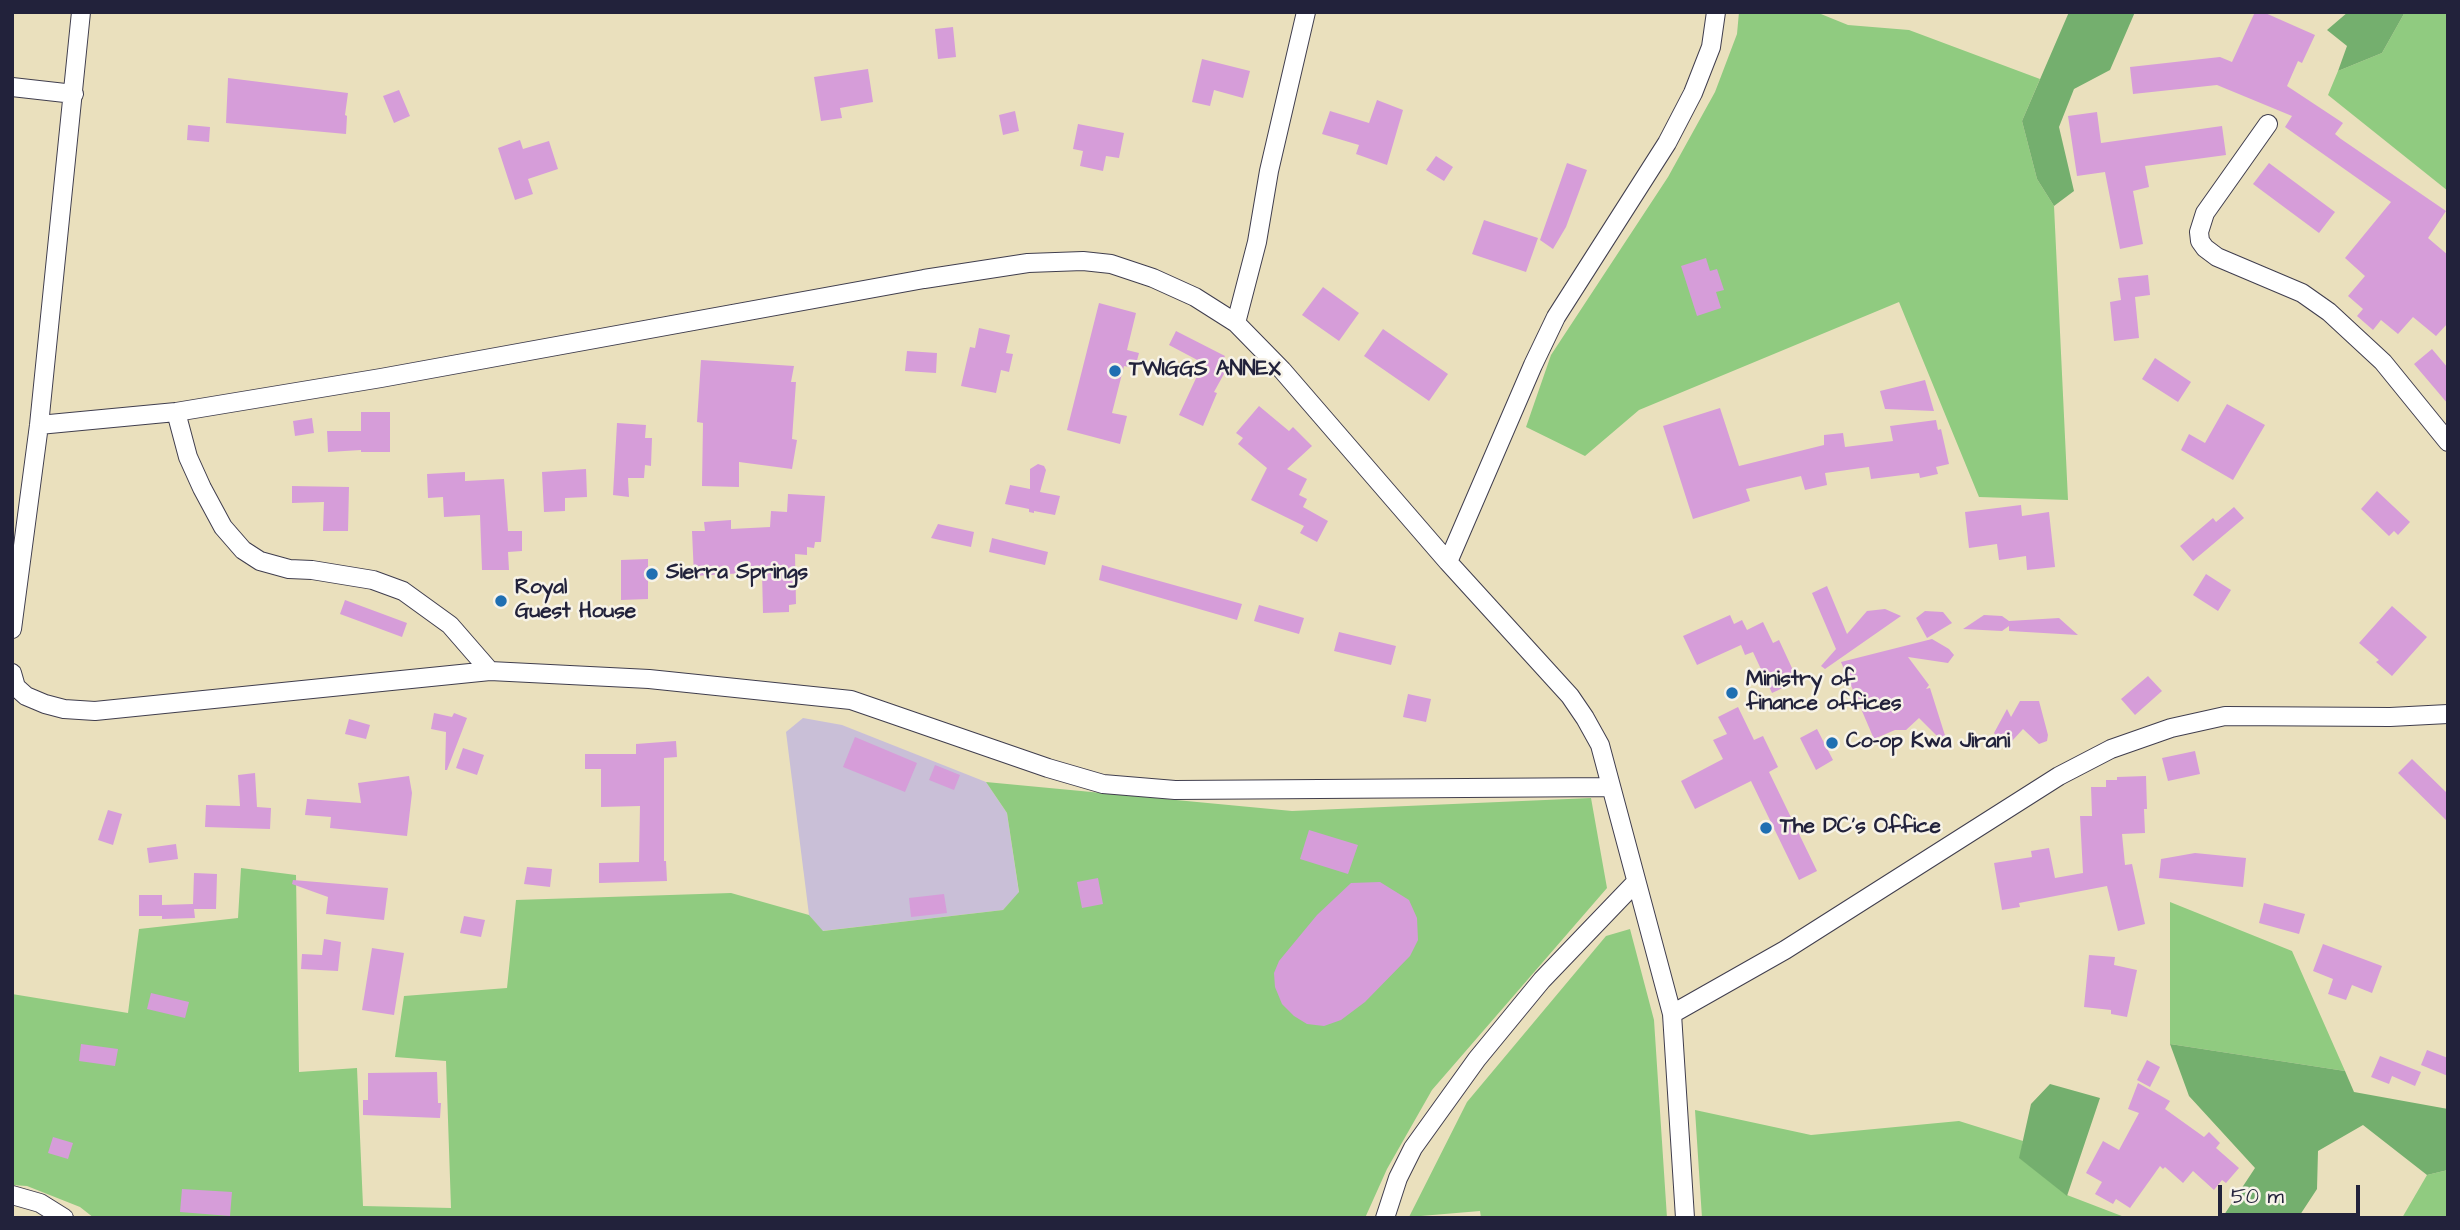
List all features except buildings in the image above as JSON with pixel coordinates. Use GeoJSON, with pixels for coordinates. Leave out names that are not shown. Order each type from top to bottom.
{"type":"FeatureCollection","features":[{"type":"Feature","properties":{"kind":"street"},"geometry":{"type":"LineString","coordinates":[[12,629],[39,425],[81,12]]}},
{"type":"Feature","properties":{"kind":"street"},"geometry":{"type":"LineString","coordinates":[[1236,323],[1257,242],[1269,171],[1306,12]]}},
{"type":"Feature","properties":{"kind":"street"},"geometry":{"type":"LineString","coordinates":[[1448,562],[1556,317],[1667,143],[1693,93],[1711,47],[1716,12]]}},
{"type":"Feature","properties":{"kind":"street"},"geometry":{"type":"LineString","coordinates":[[12,86],[74,94]]}},
{"type":"Feature","properties":{"kind":"street"},"geometry":{"type":"LineString","coordinates":[[2268,124],[2205,214],[2199,232],[2200,241],[2217,257],[2302,293],[2329,312],[2383,362],[2448,442]]}},
{"type":"Feature","properties":{"kind":"street"},"geometry":{"type":"LineString","coordinates":[[39,425],[176,412],[381,379],[924,279],[1028,263],[1083,261],[1111,264],[1153,278],[1195,297],[1236,323],[1322,414],[1448,562],[1570,696],[1600,745],[1672,1014],[1685,1218]]}},
{"type":"Feature","properties":{"kind":"street"},"geometry":{"type":"LineString","coordinates":[[176,412],[188,457],[202,488],[223,527],[243,550],[260,561],[289,569],[373,580],[403,591],[450,625],[491,671]]}},
{"type":"Feature","properties":{"kind":"street"},"geometry":{"type":"LineString","coordinates":[[12,673],[19,699],[64,709],[95,711],[491,671],[649,678],[851,700],[1048,768],[1103,784],[1175,790],[1610,787]]}},
{"type":"Feature","properties":{"kind":"street"},"geometry":{"type":"LineString","coordinates":[[1672,1014],[1785,950],[2059,776],[2111,749],[2171,727],[2225,716],[2390,717],[2448,714]]}},
{"type":"Feature","properties":{"kind":"street"},"geometry":{"type":"LineString","coordinates":[[1385,1218],[1398,1178],[1413,1148],[1477,1059],[1542,980],[1636,882]]}},
{"type":"Feature","properties":{"kind":"street"},"geometry":{"type":"LineString","coordinates":[[12,1195],[40,1203],[64,1218]]}},
{"type":"Feature","properties":{"kind":"shaded area"},"geometry":{"type":"Polygon","coordinates":[[[803,718],[842,725],[986,782],[1007,813],[1019,893],[1003,910],[822,931],[809,915],[786,732],[803,718]]]}},
{"type":"Feature","properties":{"kind":"green space"},"geometry":{"type":"Polygon","coordinates":[[[1739,12],[1816,12],[1848,25],[1909,30],[2040,79],[2022,121],[2037,179],[2054,206],[2068,500],[1979,497],[1899,302],[1639,410],[1585,456],[1526,427],[1551,355],[1668,177],[1715,92],[1737,34],[1739,12]]]}},
{"type":"Feature","properties":{"kind":"green space"},"geometry":{"type":"Polygon","coordinates":[[[2069,12],[2135,12],[2110,70],[2074,89],[2059,127],[2074,191],[2054,206],[2037,179],[2022,121],[2069,12]]]}},
{"type":"Feature","properties":{"kind":"green space"},"geometry":{"type":"Polygon","coordinates":[[[2348,12],[2405,12],[2382,53],[2338,71],[2347,46],[2327,30],[2348,12]]]}},
{"type":"Feature","properties":{"kind":"green space"},"geometry":{"type":"Polygon","coordinates":[[[2405,12],[2448,12],[2448,191],[2328,95],[2338,71],[2382,53],[2405,12]]]}},
{"type":"Feature","properties":{"kind":"green space"},"geometry":{"type":"Polygon","coordinates":[[[986,782],[1292,811],[1591,798],[1607,888],[1432,1090],[1387,1169],[1365,1218],[94,1218],[80,1207],[27,1186],[12,1185],[12,994],[128,1013],[139,929],[238,918],[241,868],[296,875],[299,1072],[357,1068],[363,1206],[451,1208],[446,1061],[395,1057],[404,996],[507,988],[516,900],[731,893],[809,915],[823,931],[1003,910],[1019,892],[1007,813],[986,782]]]}},
{"type":"Feature","properties":{"kind":"green space"},"geometry":{"type":"Polygon","coordinates":[[[2170,902],[2292,951],[2345,1071],[2170,1044],[2170,902]]]}},
{"type":"Feature","properties":{"kind":"green space"},"geometry":{"type":"Polygon","coordinates":[[[1630,929],[1654,1020],[1667,1218],[1481,1218],[1480,1211],[1409,1217],[1467,1102],[1606,936],[1630,929]]]}},
{"type":"Feature","properties":{"kind":"green space"},"geometry":{"type":"Polygon","coordinates":[[[2170,1044],[2345,1071],[2354,1092],[2448,1109],[2448,1170],[2427,1175],[2363,1125],[2318,1151],[2317,1189],[2298,1218],[2222,1218],[2255,1168],[2189,1096],[2170,1044]]]}},
{"type":"Feature","properties":{"kind":"green space"},"geometry":{"type":"Polygon","coordinates":[[[2050,1084],[2100,1098],[2067,1196],[2019,1158],[2031,1104],[2050,1084]]]}},
{"type":"Feature","properties":{"kind":"green space"},"geometry":{"type":"Polygon","coordinates":[[[1695,1110],[1811,1135],[1959,1121],[2023,1141],[2020,1158],[2067,1195],[2127,1218],[1702,1218],[1695,1110]]]}},
{"type":"Feature","properties":{"kind":"green space"},"geometry":{"type":"Polygon","coordinates":[[[2448,1170],[2448,1218],[2402,1218],[2427,1175],[2448,1170]]]}},
{"type":"Feature","properties":{"kind":"place","name":"TWIGGS ANNEX"},"geometry":{"type":"Point","coordinates":[1115,371]}},
{"type":"Feature","properties":{"kind":"place","name":"Sierra Springs"},"geometry":{"type":"Point","coordinates":[652,574]}},
{"type":"Feature","properties":{"kind":"place","name":"Royal Guest House"},"geometry":{"type":"Point","coordinates":[501,601]}},
{"type":"Feature","properties":{"kind":"place","name":"Ministry of finance offices"},"geometry":{"type":"Point","coordinates":[1732,693]}},
{"type":"Feature","properties":{"kind":"place","name":"Co-op Kwa Jirani"},"geometry":{"type":"Point","coordinates":[1832,743]}},
{"type":"Feature","properties":{"kind":"place","name":"The DC's Office"},"geometry":{"type":"Point","coordinates":[1766,828]}}]}
